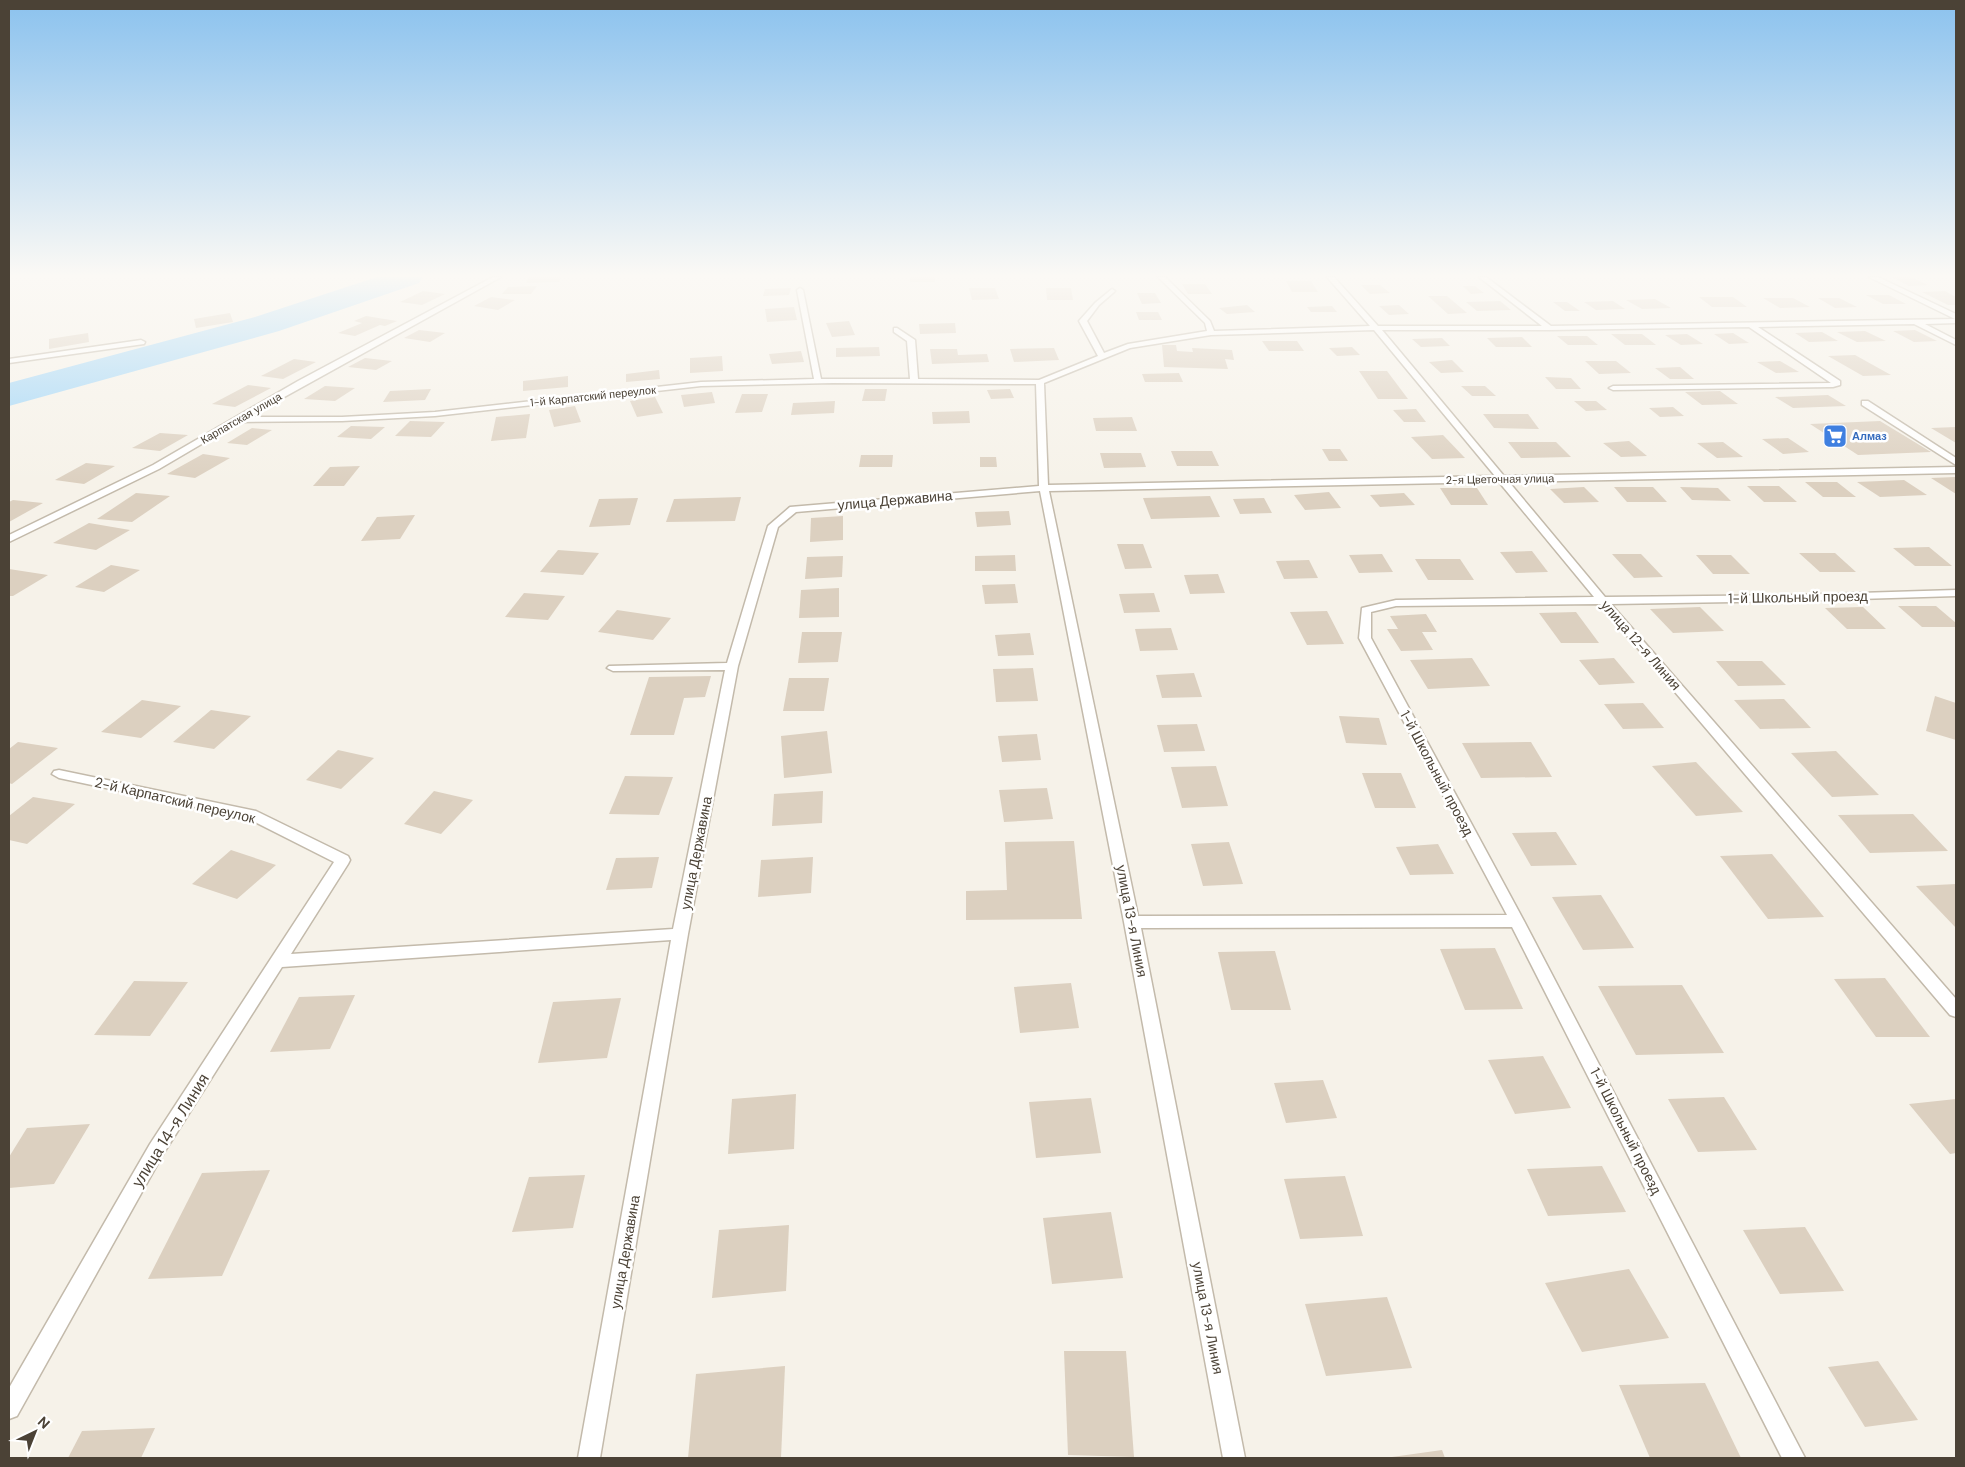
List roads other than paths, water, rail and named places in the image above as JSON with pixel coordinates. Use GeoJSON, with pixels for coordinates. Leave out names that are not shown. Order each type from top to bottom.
{"type":"FeatureCollection","features":[{"type":"Feature","properties":{"kind":"lane"},"geometry":{"type":"LineString","coordinates":[[9,361],[117,345]]}},
{"type":"Feature","properties":{"kind":"lane","name":"Карпатская улица"},"geometry":{"type":"LineString","coordinates":[[9,539],[156,467],[300,383],[370,345]]}},
{"type":"Feature","properties":{"kind":"lane"},"geometry":{"type":"LineString","coordinates":[[811,345],[818,382]]}},
{"type":"Feature","properties":{"kind":"lane"},"geometry":{"type":"LineString","coordinates":[[912,345],[914,382]]}},
{"type":"Feature","properties":{"kind":"lane"},"geometry":{"type":"LineString","coordinates":[[1096,345],[1102,356]]}},
{"type":"Feature","properties":{"kind":"lane"},"geometry":{"type":"LineString","coordinates":[[1040,382],[1131,345]]}},
{"type":"Feature","properties":{"kind":"lane","name":"улица 12-я Линия"},"geometry":{"type":"LineString","coordinates":[[1391,345],[1603,602],[1956,1010]]}},
{"type":"Feature","properties":{"kind":"lane"},"geometry":{"type":"LineString","coordinates":[[1613,388],[1833,385],[1837,383],[1781,345]]}},
{"type":"Feature","properties":{"kind":"lane","name":"1-й Карпатский переулок"},"geometry":{"type":"LineString","coordinates":[[237,420],[342,419],[435,414],[702,384],[1040,382]]}},
{"type":"Feature","properties":{"kind":"lane","name":"улица 13-я Линия"},"geometry":{"type":"LineString","coordinates":[[1040,382],[1044,488],[1132,922],[1234,1458]]}},
{"type":"Feature","properties":{"kind":"lane"},"geometry":{"type":"LineString","coordinates":[[1865,404],[1956,462]]}},
{"type":"Feature","properties":{"kind":"lane","name":"2-я Цветочная улица"},"geometry":{"type":"LineString","coordinates":[[1044,488],[1956,470]]}},
{"type":"Feature","properties":{"kind":"lane","name":"улица Державина"},"geometry":{"type":"LineString","coordinates":[[589,1458],[680,934],[732,666],[773,526],[793,509],[1044,488]]}},
{"type":"Feature","properties":{"kind":"lane","name":"1-й Школьный проезд"},"geometry":{"type":"LineString","coordinates":[[1794,1458],[1517,921],[1364,638],[1366,610],[1396,603],[1603,602],[1956,593]]}},
{"type":"Feature","properties":{"kind":"lane"},"geometry":{"type":"LineString","coordinates":[[613,668],[732,666]]}},
{"type":"Feature","properties":{"kind":"lane","name":"2-й Карпатский переулок"},"geometry":{"type":"LineString","coordinates":[[59,774],[251,814],[343,860]]}},
{"type":"Feature","properties":{"kind":"lane","name":"улица 14-я Линия"},"geometry":{"type":"LineString","coordinates":[[9,1408],[156,1150],[343,860]]}},
{"type":"Feature","properties":{"kind":"lane"},"geometry":{"type":"LineString","coordinates":[[1132,922],[1517,921]]}},
{"type":"Feature","properties":{"kind":"lane"},"geometry":{"type":"LineString","coordinates":[[278,961],[680,934]]}},
{"type":"Feature","properties":{"kind":"waterway"},"geometry":{"type":"LineString","coordinates":[[9,395],[189,345]]}},
{"type":"Feature","properties":{"kind":"place","name":"Алмаз"},"geometry":{"type":"Point","coordinates":[1835,436]}}]}
